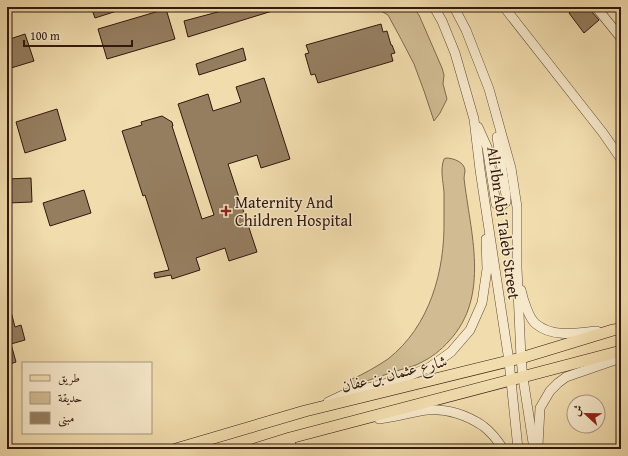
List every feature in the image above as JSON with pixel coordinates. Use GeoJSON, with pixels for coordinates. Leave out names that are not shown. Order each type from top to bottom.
{"type":"FeatureCollection","features":[{"type":"Feature","properties":{"kind":"main road","name":"شارع عثمان بن عفان"},"geometry":{"type":"LineString","coordinates":[[176,449],[305,411],[521,358],[617,329]]}},
{"type":"Feature","properties":{"kind":"main road"},"geometry":{"type":"LineString","coordinates":[[255,449],[291,444],[621,351]]}},
{"type":"Feature","properties":{"kind":"street","name":"Ali Ibn Abi Taleb Street"},"geometry":{"type":"LineString","coordinates":[[434,7],[456,53],[474,119],[480,170],[509,361],[518,449]]}},
{"type":"Feature","properties":{"kind":"street"},"geometry":{"type":"LineString","coordinates":[[454,7],[466,30],[489,89],[511,168],[517,207],[517,268],[521,358],[534,449]]}},
{"type":"Feature","properties":{"kind":"street"},"geometry":{"type":"LineString","coordinates":[[504,7],[621,159]]}},
{"type":"Feature","properties":{"kind":"street"},"geometry":{"type":"LineString","coordinates":[[596,7],[621,38]]}},
{"type":"Feature","properties":{"kind":"street"},"geometry":{"type":"LineString","coordinates":[[474,119],[487,147],[496,204],[501,206],[506,202],[506,195],[489,89]]}},
{"type":"Feature","properties":{"kind":"street"},"geometry":{"type":"LineString","coordinates":[[305,411],[347,394],[399,380],[430,367],[451,352],[470,330],[482,303],[487,269],[486,202]]}},
{"type":"Feature","properties":{"kind":"street"},"geometry":{"type":"LineString","coordinates":[[517,268],[523,297],[529,314],[535,324],[548,331],[570,334],[617,329]]}},
{"type":"Feature","properties":{"kind":"street"},"geometry":{"type":"LineString","coordinates":[[538,449],[540,408],[550,391],[566,377],[621,358]]}},
{"type":"Feature","properties":{"kind":"street"},"geometry":{"type":"LineString","coordinates":[[291,444],[350,424],[428,410],[445,411],[466,416],[484,427],[498,441],[503,449]]}},
{"type":"Feature","properties":{"kind":"green space"},"geometry":{"type":"Polygon","coordinates":[[[379,7],[413,7],[419,15],[444,75],[443,84],[447,99],[434,121],[414,64],[388,15],[379,10],[379,7]]]}},
{"type":"Feature","properties":{"kind":"green space"},"geometry":{"type":"Polygon","coordinates":[[[446,158],[461,163],[465,171],[464,178],[473,241],[474,263],[474,284],[470,304],[462,323],[449,341],[436,354],[414,366],[354,385],[351,384],[350,380],[388,359],[403,346],[415,331],[432,296],[442,258],[444,239],[444,192],[442,171],[444,159],[446,158]]]}},
{"type":"Feature","properties":{"kind":"building"},"geometry":{"type":"Polygon","coordinates":[[[91,7],[126,7],[126,8],[95,18],[91,7]]]}},
{"type":"Feature","properties":{"kind":"building"},"geometry":{"type":"Polygon","coordinates":[[[229,7],[282,8],[188,37],[184,21],[229,9],[229,7]]]}},
{"type":"Feature","properties":{"kind":"building"},"geometry":{"type":"Polygon","coordinates":[[[565,7],[590,7],[591,11],[599,20],[584,33],[565,7]]]}},
{"type":"Feature","properties":{"kind":"building"},"geometry":{"type":"Polygon","coordinates":[[[166,9],[175,39],[107,59],[98,29],[166,9]]]}},
{"type":"Feature","properties":{"kind":"building"},"geometry":{"type":"Polygon","coordinates":[[[381,24],[383,32],[387,31],[395,53],[391,54],[393,61],[318,83],[315,74],[311,75],[305,54],[309,53],[306,45],[381,24]]]}},
{"type":"Feature","properties":{"kind":"building"},"geometry":{"type":"Polygon","coordinates":[[[25,34],[34,61],[11,68],[7,54],[7,40],[25,34]]]}},
{"type":"Feature","properties":{"kind":"building"},"geometry":{"type":"Polygon","coordinates":[[[243,48],[246,60],[199,75],[196,64],[243,48]]]}},
{"type":"Feature","properties":{"kind":"building"},"geometry":{"type":"Polygon","coordinates":[[[264,78],[290,159],[261,168],[257,155],[228,164],[257,252],[229,261],[225,248],[196,258],[200,270],[172,279],[171,275],[155,278],[154,273],[169,270],[145,195],[143,196],[122,131],[142,125],[141,122],[162,116],[172,122],[202,219],[214,215],[178,104],[208,94],[213,111],[241,102],[236,87],[264,78]]]}},
{"type":"Feature","properties":{"kind":"building"},"geometry":{"type":"Polygon","coordinates":[[[57,109],[66,140],[25,153],[16,122],[57,109]]]}},
{"type":"Feature","properties":{"kind":"building"},"geometry":{"type":"Polygon","coordinates":[[[31,178],[32,202],[8,203],[7,179],[31,178]]]}},
{"type":"Feature","properties":{"kind":"building"},"geometry":{"type":"Polygon","coordinates":[[[84,190],[91,213],[50,226],[43,203],[84,190]]]}},
{"type":"Feature","properties":{"kind":"building"},"geometry":{"type":"Polygon","coordinates":[[[7,304],[9,304],[15,327],[21,325],[25,340],[11,344],[16,362],[7,365],[7,304]]]}},
{"type":"Feature","properties":{"kind":"place","name":"Maternity And Children Hospital"},"geometry":{"type":"Point","coordinates":[226,211]}}]}
